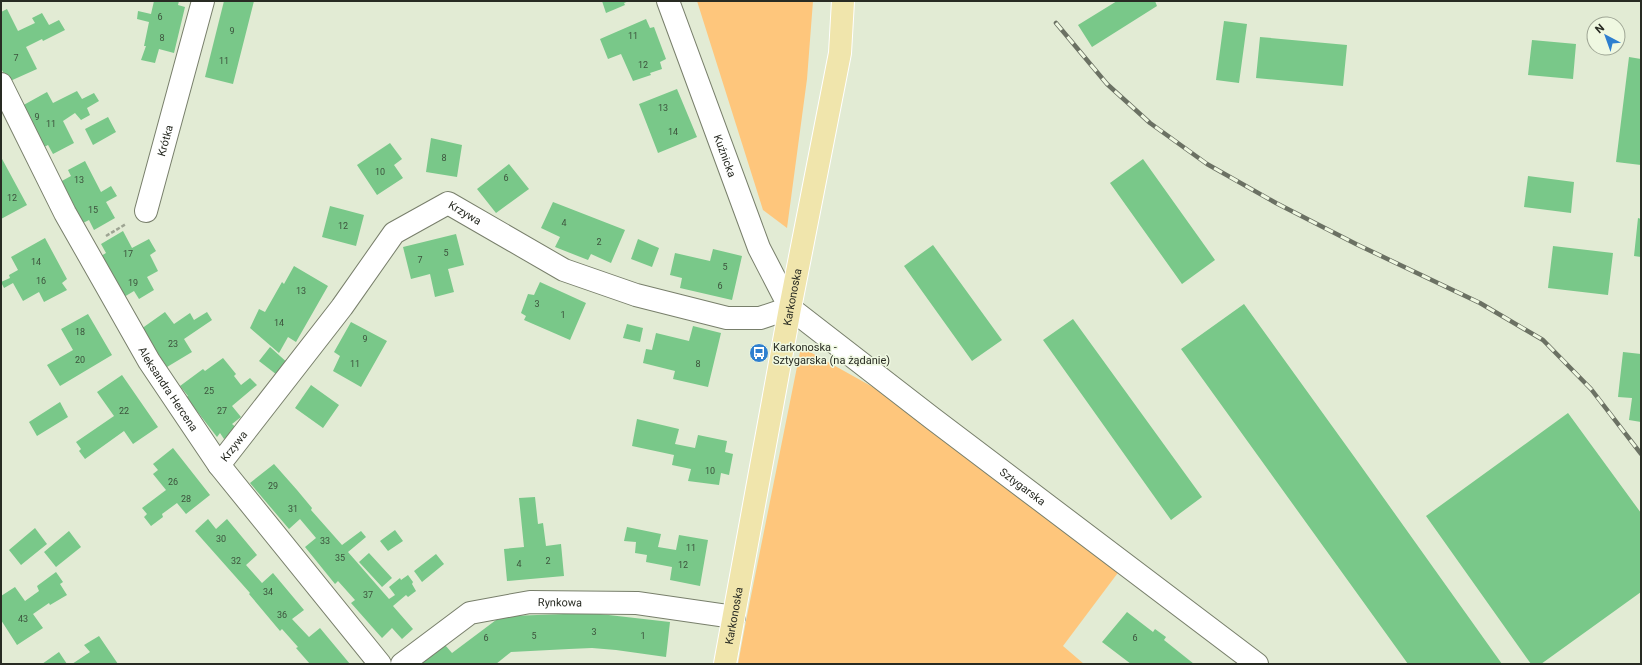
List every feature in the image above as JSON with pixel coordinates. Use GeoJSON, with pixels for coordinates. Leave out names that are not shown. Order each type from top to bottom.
{"type":"FeatureCollection","features":[{"type":"Feature","properties":{"kind":"main road","name":"Karkonoska"},"geometry":{"type":"LineString","coordinates":[[725,664],[790,308],[840,53],[843,1]]}},
{"type":"Feature","properties":{"kind":"street","name":"Krótka"},"geometry":{"type":"LineString","coordinates":[[146,211],[203,1]]}},
{"type":"Feature","properties":{"kind":"street","name":"Kuźnicka"},"geometry":{"type":"LineString","coordinates":[[668,1],[759,248],[790,308]]}},
{"type":"Feature","properties":{"kind":"street","name":"Aleksandra Hercena"},"geometry":{"type":"LineString","coordinates":[[1,84],[65,213],[149,361],[219,465],[380,664]]}},
{"type":"Feature","properties":{"kind":"street","name":"Krzywa"},"geometry":{"type":"LineString","coordinates":[[219,465],[342,307],[394,233],[448,203],[564,270],[636,295],[727,318],[760,318],[790,308]]}},
{"type":"Feature","properties":{"kind":"street","name":"Sztygarska"},"geometry":{"type":"LineString","coordinates":[[790,308],[1257,664]]}},
{"type":"Feature","properties":{"kind":"street","name":"Rynkowa"},"geometry":{"type":"LineString","coordinates":[[402,664],[470,613],[530,602],[637,603],[734,616]]}},
{"type":"Feature","properties":{"kind":"path"},"geometry":{"type":"LineString","coordinates":[[85,249],[146,211]]}},
{"type":"Feature","properties":{"kind":"shaded area"},"geometry":{"type":"Polygon","coordinates":[[[697,1],[813,1],[807,79],[787,228],[763,210],[697,1]]]}},
{"type":"Feature","properties":{"kind":"shaded area"},"geometry":{"type":"Polygon","coordinates":[[[801,347],[880,391],[1123,566],[1063,646],[1084,664],[738,664],[801,347]]]}},
{"type":"Feature","properties":{"kind":"building"},"geometry":{"type":"Polygon","coordinates":[[[154,1],[179,1],[178,5],[185,7],[174,53],[159,49],[155,63],[141,60],[146,46],[144,46],[149,22],[137,19],[138,11],[151,14],[154,1]]]}},
{"type":"Feature","properties":{"kind":"building"},"geometry":{"type":"Polygon","coordinates":[[[224,1],[254,1],[233,84],[205,77],[224,1]]]}},
{"type":"Feature","properties":{"kind":"building"},"geometry":{"type":"Polygon","coordinates":[[[602,1],[629,1],[624,3],[625,5],[606,13],[602,1]]]}},
{"type":"Feature","properties":{"kind":"building"},"geometry":{"type":"Polygon","coordinates":[[[1117,1],[1155,1],[1157,6],[1092,47],[1078,25],[1117,1]]]}},
{"type":"Feature","properties":{"kind":"building"},"geometry":{"type":"Polygon","coordinates":[[[7,9],[18,31],[35,23],[32,18],[42,13],[49,25],[59,20],[65,30],[43,41],[42,39],[26,47],[37,69],[8,82],[1,68],[1,12],[7,9]]]}},
{"type":"Feature","properties":{"kind":"building"},"geometry":{"type":"Polygon","coordinates":[[[646,19],[650,28],[654,27],[666,59],[660,62],[662,69],[650,73],[651,75],[633,81],[621,54],[608,59],[600,39],[646,19]]]}},
{"type":"Feature","properties":{"kind":"building"},"geometry":{"type":"Polygon","coordinates":[[[1224,21],[1247,24],[1239,83],[1216,80],[1224,21]]]}},
{"type":"Feature","properties":{"kind":"building"},"geometry":{"type":"Polygon","coordinates":[[[1260,37],[1347,45],[1343,86],[1256,78],[1260,37]]]}},
{"type":"Feature","properties":{"kind":"building"},"geometry":{"type":"Polygon","coordinates":[[[1532,40],[1576,44],[1573,79],[1528,75],[1532,40]]]}},
{"type":"Feature","properties":{"kind":"building"},"geometry":{"type":"Polygon","coordinates":[[[1629,57],[1641,59],[1641,165],[1616,162],[1629,57]]]}},
{"type":"Feature","properties":{"kind":"building"},"geometry":{"type":"Polygon","coordinates":[[[677,89],[697,137],[658,153],[639,104],[677,89]]]}},
{"type":"Feature","properties":{"kind":"building"},"geometry":{"type":"Polygon","coordinates":[[[77,91],[82,99],[94,93],[99,101],[87,108],[90,115],[81,120],[75,113],[63,121],[74,143],[53,154],[48,145],[42,148],[20,107],[47,92],[53,103],[77,91]]]}},
{"type":"Feature","properties":{"kind":"building"},"geometry":{"type":"Polygon","coordinates":[[[108,117],[116,132],[93,145],[85,129],[108,117]]]}},
{"type":"Feature","properties":{"kind":"building"},"geometry":{"type":"Polygon","coordinates":[[[431,138],[462,145],[457,177],[426,172],[431,138]]]}},
{"type":"Feature","properties":{"kind":"building"},"geometry":{"type":"Polygon","coordinates":[[[390,143],[402,159],[394,165],[403,178],[377,195],[357,165],[390,143]]]}},
{"type":"Feature","properties":{"kind":"building"},"geometry":{"type":"Polygon","coordinates":[[[1,157],[27,205],[1,219],[1,157]]]}},
{"type":"Feature","properties":{"kind":"building"},"geometry":{"type":"Polygon","coordinates":[[[1143,159],[1215,260],[1182,284],[1110,183],[1143,159]]]}},
{"type":"Feature","properties":{"kind":"building"},"geometry":{"type":"Polygon","coordinates":[[[85,161],[101,192],[111,186],[117,196],[106,202],[115,218],[94,230],[89,220],[83,223],[60,182],[71,176],[68,170],[85,161]]]}},
{"type":"Feature","properties":{"kind":"building"},"geometry":{"type":"Polygon","coordinates":[[[509,164],[529,189],[496,213],[477,189],[509,164]]]}},
{"type":"Feature","properties":{"kind":"building"},"geometry":{"type":"Polygon","coordinates":[[[1528,176],[1574,182],[1571,213],[1524,207],[1528,176]]]}},
{"type":"Feature","properties":{"kind":"building"},"geometry":{"type":"Polygon","coordinates":[[[553,202],[625,230],[611,263],[591,254],[588,260],[555,247],[560,237],[541,228],[553,202]]]}},
{"type":"Feature","properties":{"kind":"building"},"geometry":{"type":"Polygon","coordinates":[[[330,206],[364,215],[356,246],[322,237],[330,206]]]}},
{"type":"Feature","properties":{"kind":"building"},"geometry":{"type":"Polygon","coordinates":[[[1638,218],[1641,219],[1641,257],[1634,256],[1638,218]]]}},
{"type":"Feature","properties":{"kind":"building"},"geometry":{"type":"Polygon","coordinates":[[[123,231],[132,248],[149,239],[156,251],[150,255],[158,271],[147,277],[154,290],[139,299],[134,291],[124,297],[101,256],[106,253],[101,244],[123,231]]]}},
{"type":"Feature","properties":{"kind":"building"},"geometry":{"type":"Polygon","coordinates":[[[456,234],[464,265],[448,269],[454,292],[435,297],[430,274],[411,279],[403,247],[456,234]]]}},
{"type":"Feature","properties":{"kind":"building"},"geometry":{"type":"Polygon","coordinates":[[[45,238],[67,279],[62,283],[67,290],[44,302],[39,292],[23,301],[13,283],[4,288],[1,282],[10,278],[9,275],[18,270],[11,257],[45,238]]]}},
{"type":"Feature","properties":{"kind":"building"},"geometry":{"type":"Polygon","coordinates":[[[638,239],[659,248],[652,267],[631,259],[638,239]]]}},
{"type":"Feature","properties":{"kind":"building"},"geometry":{"type":"Polygon","coordinates":[[[933,245],[1002,340],[972,361],[904,266],[933,245]]]}},
{"type":"Feature","properties":{"kind":"building"},"geometry":{"type":"Polygon","coordinates":[[[1553,246],[1613,253],[1608,295],[1548,288],[1553,246]]]}},
{"type":"Feature","properties":{"kind":"building"},"geometry":{"type":"Polygon","coordinates":[[[713,249],[742,256],[732,300],[680,288],[682,278],[670,275],[675,253],[710,261],[713,249]]]}},
{"type":"Feature","properties":{"kind":"building"},"geometry":{"type":"Polygon","coordinates":[[[294,266],[328,286],[296,342],[288,337],[279,353],[250,328],[259,309],[265,312],[282,282],[284,284],[294,266]]]}},
{"type":"Feature","properties":{"kind":"building"},"geometry":{"type":"Polygon","coordinates":[[[540,282],[586,303],[570,340],[524,320],[526,316],[521,313],[528,294],[534,295],[540,282]]]}},
{"type":"Feature","properties":{"kind":"building"},"geometry":{"type":"Polygon","coordinates":[[[1244,304],[1502,664],[1408,664],[1181,349],[1244,304]]]}},
{"type":"Feature","properties":{"kind":"building"},"geometry":{"type":"Polygon","coordinates":[[[165,312],[174,324],[190,313],[194,320],[207,312],[212,320],[184,339],[192,352],[167,367],[141,329],[165,312]]]}},
{"type":"Feature","properties":{"kind":"building"},"geometry":{"type":"Polygon","coordinates":[[[88,314],[112,355],[60,386],[47,365],[73,350],[61,329],[88,314]]]}},
{"type":"Feature","properties":{"kind":"building"},"geometry":{"type":"Polygon","coordinates":[[[1073,319],[1202,497],[1171,520],[1043,340],[1073,319]]]}},
{"type":"Feature","properties":{"kind":"building"},"geometry":{"type":"Polygon","coordinates":[[[351,322],[387,341],[361,387],[333,371],[340,356],[334,352],[351,322]]]}},
{"type":"Feature","properties":{"kind":"building"},"geometry":{"type":"Polygon","coordinates":[[[627,324],[643,328],[640,342],[623,338],[627,324]]]}},
{"type":"Feature","properties":{"kind":"building"},"geometry":{"type":"Polygon","coordinates":[[[693,326],[721,333],[708,387],[673,379],[675,371],[643,363],[646,349],[652,350],[656,333],[689,341],[693,326]]]}},
{"type":"Feature","properties":{"kind":"building"},"geometry":{"type":"Polygon","coordinates":[[[270,347],[290,365],[281,378],[259,361],[270,347]]]}},
{"type":"Feature","properties":{"kind":"building"},"geometry":{"type":"Polygon","coordinates":[[[1623,352],[1641,354],[1641,422],[1629,420],[1632,398],[1618,397],[1623,352]]]}},
{"type":"Feature","properties":{"kind":"building"},"geometry":{"type":"Polygon","coordinates":[[[223,358],[236,374],[234,376],[241,385],[250,378],[257,385],[232,406],[241,417],[232,424],[238,429],[224,439],[220,433],[217,437],[186,397],[188,396],[180,386],[203,369],[205,371],[223,358]]]}},
{"type":"Feature","properties":{"kind":"building"},"geometry":{"type":"Polygon","coordinates":[[[122,375],[158,427],[133,444],[124,431],[85,459],[79,451],[81,449],[76,442],[114,416],[97,392],[122,375]]]}},
{"type":"Feature","properties":{"kind":"building"},"geometry":{"type":"Polygon","coordinates":[[[311,385],[339,405],[323,428],[295,408],[311,385]]]}},
{"type":"Feature","properties":{"kind":"building"},"geometry":{"type":"Polygon","coordinates":[[[60,402],[68,417],[37,436],[29,422],[60,402]]]}},
{"type":"Feature","properties":{"kind":"building"},"geometry":{"type":"Polygon","coordinates":[[[1568,413],[1641,513],[1641,592],[1541,664],[1531,664],[1426,516],[1568,413]]]}},
{"type":"Feature","properties":{"kind":"building"},"geometry":{"type":"Polygon","coordinates":[[[637,419],[679,429],[675,444],[695,448],[698,435],[727,441],[725,452],[733,454],[729,475],[721,473],[719,485],[688,481],[691,469],[672,465],[674,455],[632,446],[637,419]]]}},
{"type":"Feature","properties":{"kind":"building"},"geometry":{"type":"Polygon","coordinates":[[[173,448],[210,495],[186,514],[177,503],[162,514],[163,517],[151,526],[144,517],[147,514],[142,508],[166,490],[153,474],[158,470],[153,464],[173,448]]]}},
{"type":"Feature","properties":{"kind":"building"},"geometry":{"type":"Polygon","coordinates":[[[274,464],[312,508],[311,510],[342,545],[361,531],[366,537],[348,552],[389,599],[395,595],[389,587],[400,578],[401,580],[408,575],[413,582],[412,584],[416,591],[408,597],[406,595],[393,606],[413,629],[402,639],[392,628],[382,638],[351,603],[355,600],[338,581],[335,584],[305,547],[316,538],[300,519],[289,529],[250,483],[274,464]]]}},
{"type":"Feature","properties":{"kind":"building"},"geometry":{"type":"Polygon","coordinates":[[[535,497],[538,524],[543,523],[546,546],[561,544],[564,576],[507,581],[504,549],[524,547],[519,498],[535,497]]]}},
{"type":"Feature","properties":{"kind":"building"},"geometry":{"type":"Polygon","coordinates":[[[208,519],[216,529],[227,519],[257,555],[246,565],[262,583],[273,573],[304,610],[292,619],[309,637],[320,628],[350,664],[310,664],[296,648],[298,647],[282,629],[280,631],[249,594],[250,593],[195,531],[208,519]]]}},
{"type":"Feature","properties":{"kind":"building"},"geometry":{"type":"Polygon","coordinates":[[[627,527],[661,534],[658,547],[676,550],[679,535],[708,540],[700,586],[670,580],[672,567],[646,562],[647,555],[635,553],[636,542],[624,541],[627,527]]]}},
{"type":"Feature","properties":{"kind":"building"},"geometry":{"type":"Polygon","coordinates":[[[35,528],[47,544],[21,565],[9,550],[35,528]]]}},
{"type":"Feature","properties":{"kind":"building"},"geometry":{"type":"Polygon","coordinates":[[[395,530],[403,541],[388,551],[380,541],[395,530]]]}},
{"type":"Feature","properties":{"kind":"building"},"geometry":{"type":"Polygon","coordinates":[[[69,531],[81,547],[56,567],[44,552],[69,531]]]}},
{"type":"Feature","properties":{"kind":"building"},"geometry":{"type":"Polygon","coordinates":[[[369,553],[392,578],[382,587],[359,562],[369,553]]]}},
{"type":"Feature","properties":{"kind":"building"},"geometry":{"type":"Polygon","coordinates":[[[436,554],[444,564],[422,582],[414,571],[436,554]]]}},
{"type":"Feature","properties":{"kind":"building"},"geometry":{"type":"Polygon","coordinates":[[[56,572],[63,582],[60,584],[67,595],[50,605],[49,603],[33,614],[43,628],[17,645],[1,620],[1,596],[15,587],[25,601],[39,591],[37,586],[56,572]]]}},
{"type":"Feature","properties":{"kind":"building"},"geometry":{"type":"Polygon","coordinates":[[[1127,612],[1153,632],[1155,629],[1166,637],[1164,640],[1194,664],[1131,664],[1102,642],[1127,612]]]}},
{"type":"Feature","properties":{"kind":"building"},"geometry":{"type":"Polygon","coordinates":[[[591,613],[670,622],[666,657],[592,648],[511,652],[496,664],[421,664],[445,645],[452,653],[496,620],[510,616],[591,613]]]}},
{"type":"Feature","properties":{"kind":"building"},"geometry":{"type":"Polygon","coordinates":[[[99,636],[118,664],[72,664],[90,652],[84,645],[99,636]]]}},
{"type":"Feature","properties":{"kind":"building"},"geometry":{"type":"Polygon","coordinates":[[[59,652],[67,664],[42,664],[59,652]]]}},
{"type":"Feature","properties":{"kind":"railway"},"geometry":{"type":"LineString","coordinates":[[1056,23],[1107,84],[1150,123],[1207,164],[1276,203],[1356,244],[1480,303],[1543,340],[1591,389],[1641,454]]}},
{"type":"Feature","properties":{"kind":"place","name":"Karkonoska - Sztygarska (na żądanie)"},"geometry":{"type":"Point","coordinates":[759,353]}}]}
